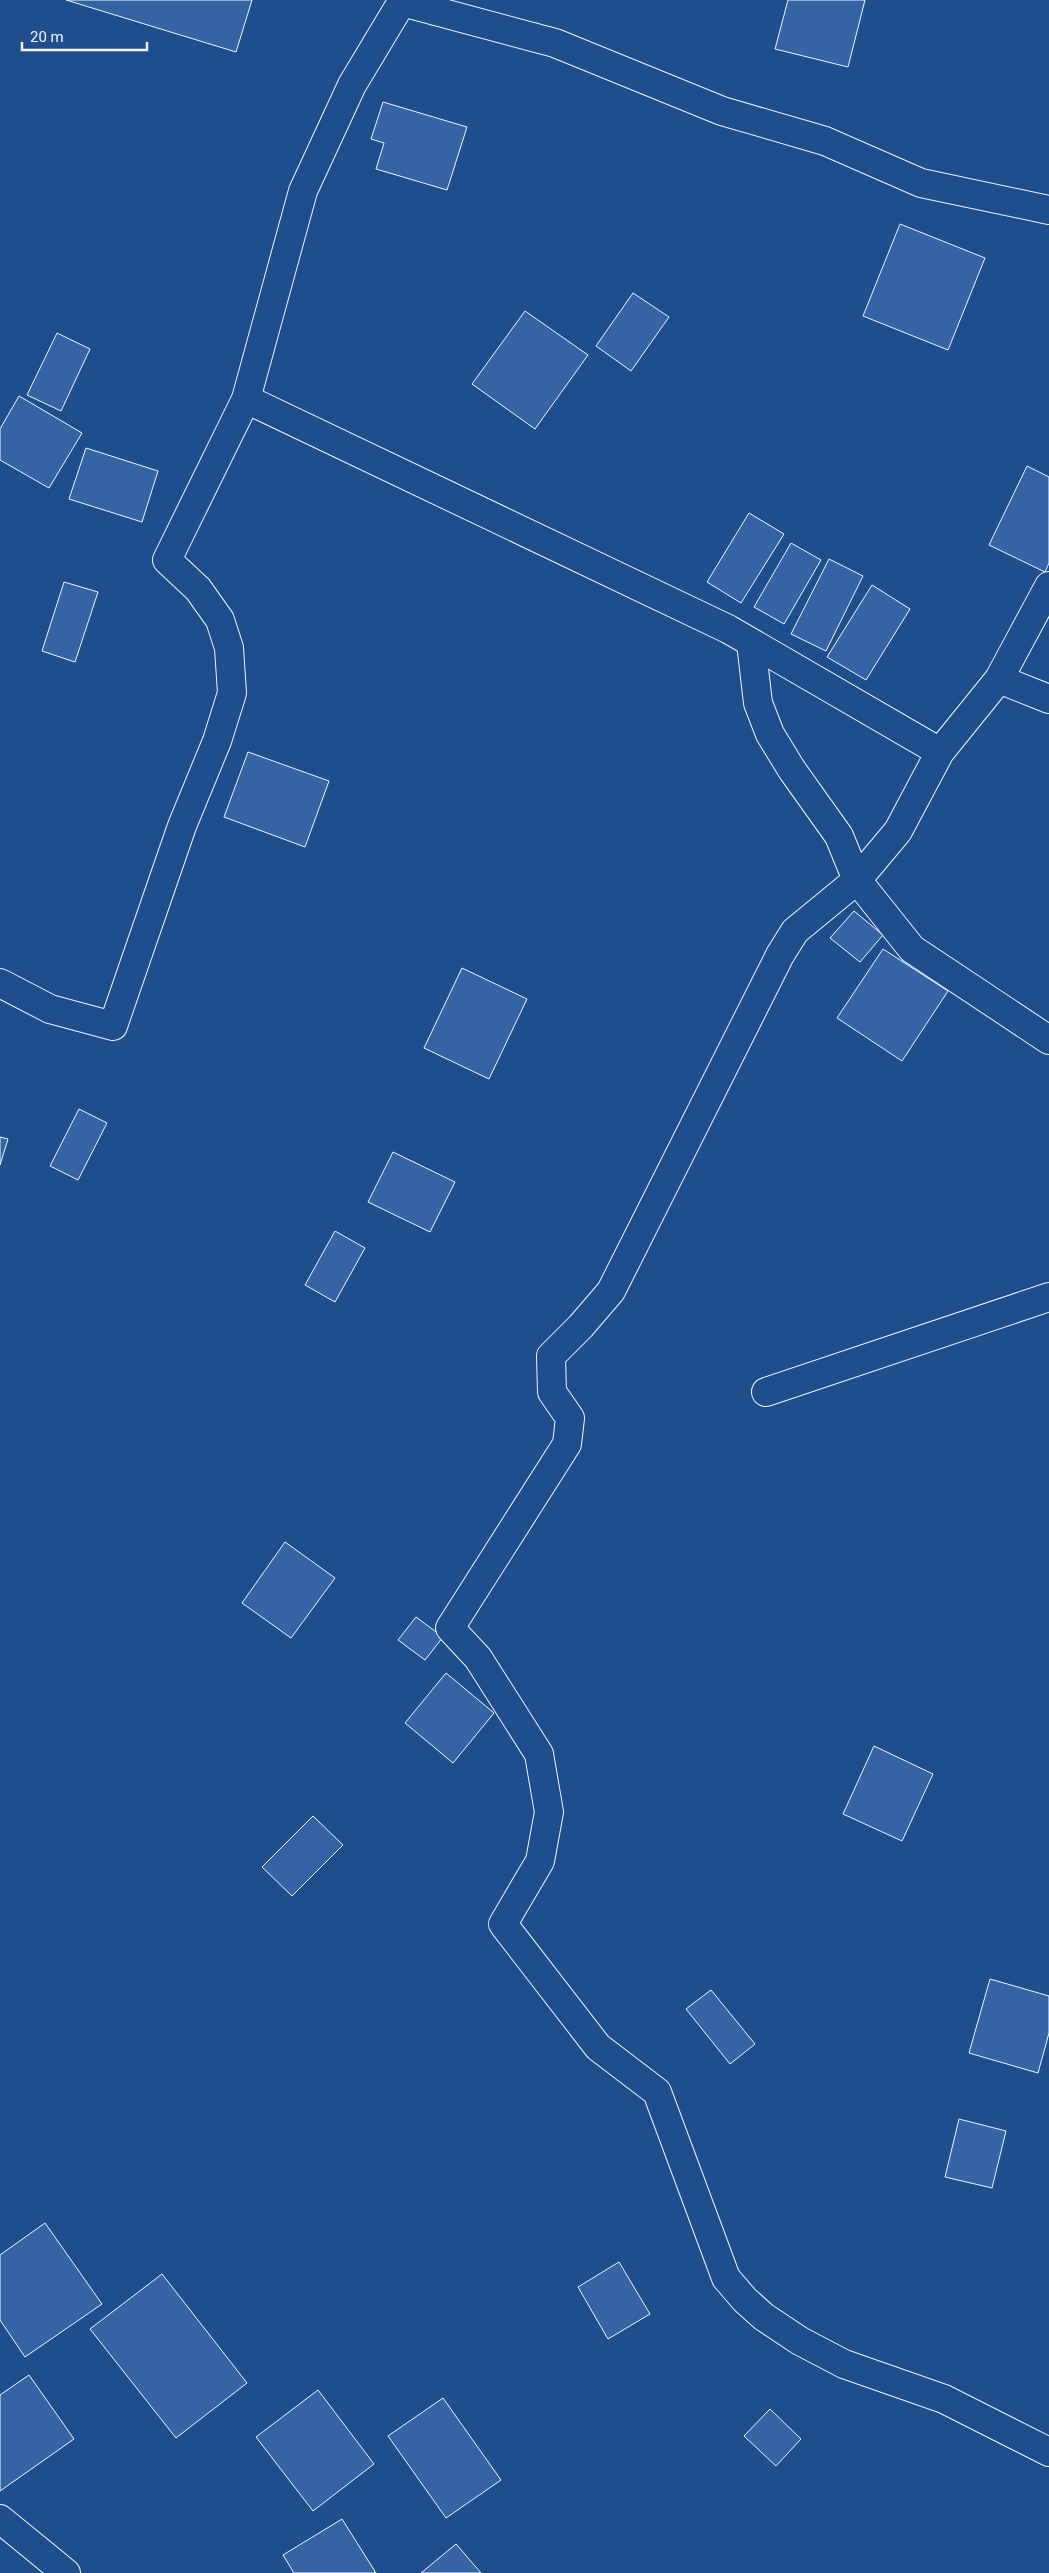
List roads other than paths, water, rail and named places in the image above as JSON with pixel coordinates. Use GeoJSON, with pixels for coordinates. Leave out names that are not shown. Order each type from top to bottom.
{"type":"FeatureCollection","features":[{"type":"Feature","properties":{"kind":"street"},"geometry":{"type":"LineString","coordinates":[[0,983],[50,1009],[113,1026],[179,835],[217,741],[232,693],[229,648],[220,620],[198,589],[167,560],[246,399],[303,191],[352,85],[402,1],[556,43],[722,111],[825,141],[921,183],[1049,210]]}},
{"type":"Feature","properties":{"kind":"street"},"geometry":{"type":"LineString","coordinates":[[246,399],[728,629],[940,752]]}},
{"type":"Feature","properties":{"kind":"street"},"geometry":{"type":"LineString","coordinates":[[1049,586],[999,679],[940,752],[898,831],[856,880],[795,931],[790,939],[611,1291],[582,1326],[551,1356],[552,1392],[570,1418],[567,1444],[450,1628],[478,1658],[539,1754],[549,1812],[540,1861],[503,1924],[598,2047],[657,2092],[726,2278],[764,2317],[800,2341],[844,2364],[944,2400],[1049,2452]]}},
{"type":"Feature","properties":{"kind":"street"},"geometry":{"type":"LineString","coordinates":[[751,643],[758,702],[770,734],[792,770],[839,836],[856,880],[912,949],[1049,1040]]}},
{"type":"Feature","properties":{"kind":"street"},"geometry":{"type":"LineString","coordinates":[[999,679],[1049,699]]}},
{"type":"Feature","properties":{"kind":"street"},"geometry":{"type":"LineString","coordinates":[[766,1392],[1049,1297]]}},
{"type":"Feature","properties":{"kind":"street"},"geometry":{"type":"LineString","coordinates":[[3,2531],[66,2573]]}}]}
